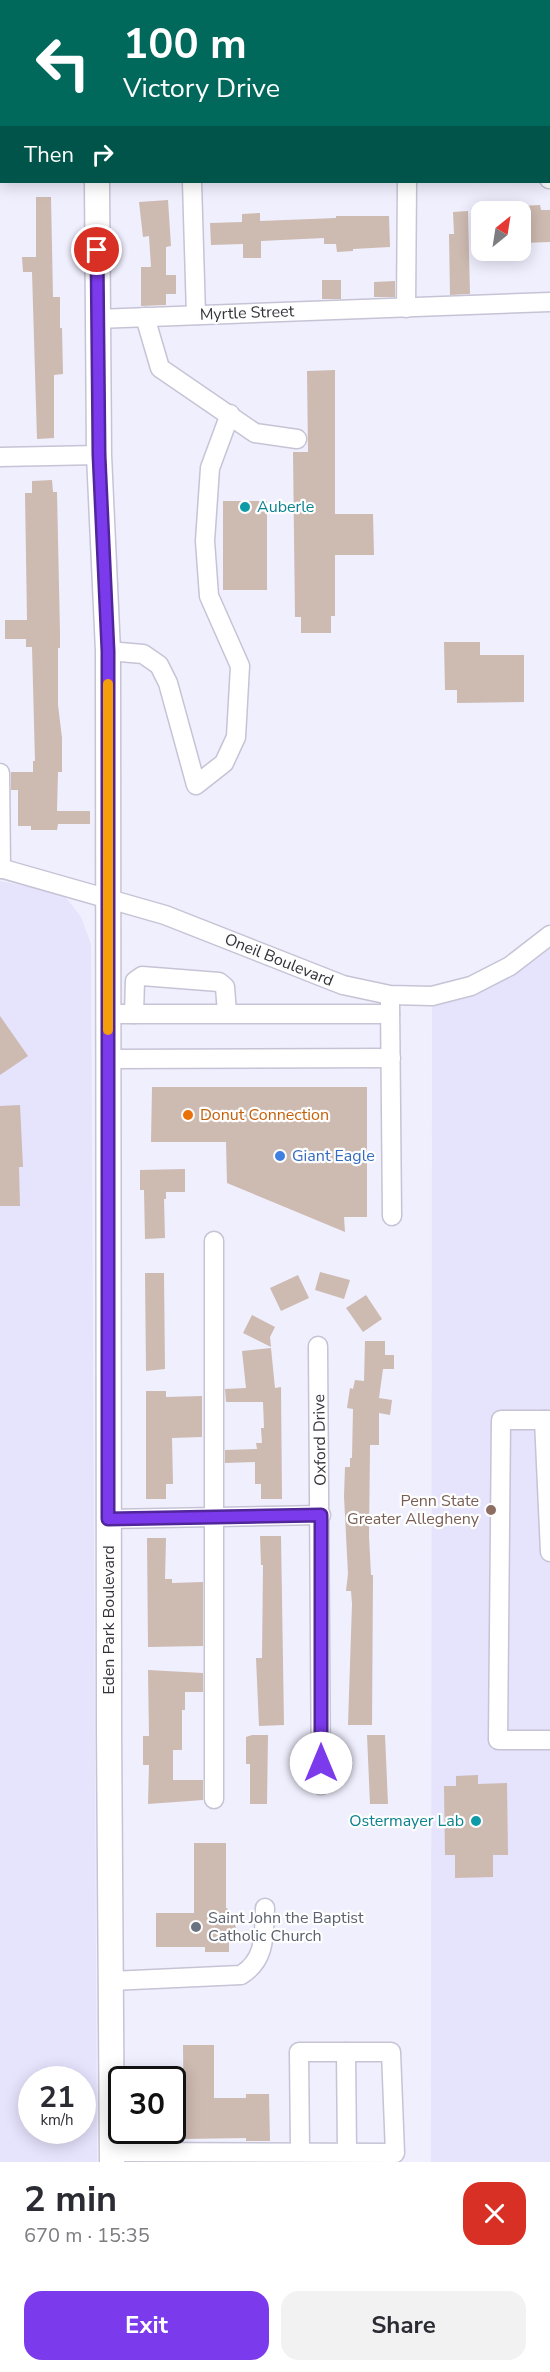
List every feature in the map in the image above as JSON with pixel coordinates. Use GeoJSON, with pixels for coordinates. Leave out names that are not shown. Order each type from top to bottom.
{"type":"FeatureCollection","features":[{"type":"Feature","properties":{"kind":"main road","name":"Eden Park Boulevard"},"geometry":{"type":"LineString","coordinates":[[97,183],[99,455],[108,651],[108,1519],[112,2157]]}},
{"type":"Feature","properties":{"kind":"street"},"geometry":{"type":"LineString","coordinates":[[192,183],[196,315]]}},
{"type":"Feature","properties":{"kind":"street"},"geometry":{"type":"LineString","coordinates":[[401,308],[407,183]]}},
{"type":"Feature","properties":{"kind":"street","name":"Myrtle Street"},"geometry":{"type":"LineString","coordinates":[[97,319],[550,302]]}},
{"type":"Feature","properties":{"kind":"street"},"geometry":{"type":"LineString","coordinates":[[145,317],[160,369],[255,433],[297,439]]}},
{"type":"Feature","properties":{"kind":"street"},"geometry":{"type":"LineString","coordinates":[[108,651],[143,654],[159,665],[168,683],[196,785],[224,763],[236,737],[240,666],[209,596],[205,541],[210,468],[230,414]]}},
{"type":"Feature","properties":{"kind":"street"},"geometry":{"type":"LineString","coordinates":[[0,457],[99,455]]}},
{"type":"Feature","properties":{"kind":"street"},"geometry":{"type":"LineString","coordinates":[[0,773],[1,868]]}},
{"type":"Feature","properties":{"kind":"street","name":"Oneil Boulevard"},"geometry":{"type":"LineString","coordinates":[[1,868],[165,915],[343,985],[390,995],[432,996],[471,986],[546,946]]}},
{"type":"Feature","properties":{"kind":"street"},"geometry":{"type":"LineString","coordinates":[[134,1014],[135,981],[142,976],[219,982],[225,987],[227,1013]]}},
{"type":"Feature","properties":{"kind":"street"},"geometry":{"type":"LineString","coordinates":[[390,995],[392,1216]]}},
{"type":"Feature","properties":{"kind":"street"},"geometry":{"type":"LineString","coordinates":[[108,1014],[390,1014]]}},
{"type":"Feature","properties":{"kind":"street"},"geometry":{"type":"LineString","coordinates":[[108,1059],[391,1058]]}},
{"type":"Feature","properties":{"kind":"street"},"geometry":{"type":"LineString","coordinates":[[214,1241],[214,1799]]}},
{"type":"Feature","properties":{"kind":"street","name":"Oxford Drive"},"geometry":{"type":"LineString","coordinates":[[318,1346],[321,1515],[321,1785]]}},
{"type":"Feature","properties":{"kind":"street"},"geometry":{"type":"LineString","coordinates":[[550,1552],[547,1420],[501,1420],[498,1740],[550,1740]]}},
{"type":"Feature","properties":{"kind":"street"},"geometry":{"type":"LineString","coordinates":[[108,1519],[321,1515]]}},
{"type":"Feature","properties":{"kind":"street"},"geometry":{"type":"LineString","coordinates":[[111,1981],[241,1975],[249,1970],[264,1943],[265,1908]]}},
{"type":"Feature","properties":{"kind":"street"},"geometry":{"type":"LineString","coordinates":[[112,2157],[300,2152],[395,2153],[391,2052],[299,2052],[300,2152]]}},
{"type":"Feature","properties":{"kind":"street"},"geometry":{"type":"LineString","coordinates":[[346,2052],[347,2152]]}},
{"type":"Feature","properties":{"kind":"shaded area"},"geometry":{"type":"Polygon","coordinates":[[[0,881],[63,894],[81,917],[91,944],[97,2162],[0,2162],[0,881]]]}},
{"type":"Feature","properties":{"kind":"shaded area","name":"Penn State Greater Allegheny"},"geometry":{"type":"Polygon","coordinates":[[[550,935],[550,2162],[431,2162],[432,996],[471,986],[550,935]]]}},
{"type":"Feature","properties":{"kind":"building"},"geometry":{"type":"Polygon","coordinates":[[[36,197],[51,197],[53,297],[60,297],[63,374],[54,375],[54,438],[37,439],[32,272],[23,272],[22,257],[36,257],[36,197]]]}},
{"type":"Feature","properties":{"kind":"building"},"geometry":{"type":"Polygon","coordinates":[[[168,200],[171,246],[166,247],[166,275],[176,275],[176,294],[166,294],[166,305],[141,306],[141,267],[151,267],[149,236],[143,237],[139,202],[168,200]]]}},
{"type":"Feature","properties":{"kind":"building"},"geometry":{"type":"Polygon","coordinates":[[[540,205],[541,210],[550,210],[550,242],[531,243],[531,206],[540,205]]]}},
{"type":"Feature","properties":{"kind":"building"},"geometry":{"type":"Polygon","coordinates":[[[468,211],[470,294],[450,295],[449,234],[454,234],[453,212],[468,211]]]}},
{"type":"Feature","properties":{"kind":"building"},"geometry":{"type":"Polygon","coordinates":[[[260,213],[260,221],[336,218],[336,216],[389,216],[390,247],[337,252],[336,244],[324,244],[324,238],[261,241],[261,258],[243,258],[243,244],[211,245],[210,223],[242,222],[242,214],[260,213]]]}},
{"type":"Feature","properties":{"kind":"building"},"geometry":{"type":"Polygon","coordinates":[[[322,280],[341,280],[341,299],[322,299],[322,280]]]}},
{"type":"Feature","properties":{"kind":"building"},"geometry":{"type":"Polygon","coordinates":[[[395,281],[395,297],[374,297],[374,282],[395,281]]]}},
{"type":"Feature","properties":{"kind":"building","name":"Auberle"},"geometry":{"type":"Polygon","coordinates":[[[335,370],[335,514],[373,514],[374,555],[335,555],[335,616],[331,616],[331,633],[301,633],[301,617],[295,617],[293,452],[308,452],[307,371],[335,370]]]}},
{"type":"Feature","properties":{"kind":"building"},"geometry":{"type":"Polygon","coordinates":[[[52,480],[53,492],[57,492],[60,633],[58,705],[62,738],[62,772],[58,772],[57,811],[90,811],[90,824],[58,824],[57,830],[31,830],[31,826],[18,826],[18,790],[11,790],[11,772],[33,772],[33,761],[35,761],[32,647],[26,647],[26,639],[5,639],[5,620],[27,620],[25,493],[32,493],[32,481],[52,480]]]}},
{"type":"Feature","properties":{"kind":"building"},"geometry":{"type":"Polygon","coordinates":[[[223,501],[267,501],[267,590],[223,590],[223,501]]]}},
{"type":"Feature","properties":{"kind":"building"},"geometry":{"type":"Polygon","coordinates":[[[444,642],[480,642],[480,655],[524,655],[524,702],[457,703],[457,690],[445,690],[444,642]]]}},
{"type":"Feature","properties":{"kind":"building"},"geometry":{"type":"Polygon","coordinates":[[[0,1016],[28,1056],[0,1075],[0,1016]]]}},
{"type":"Feature","properties":{"kind":"building"},"geometry":{"type":"Polygon","coordinates":[[[152,1087],[367,1087],[367,1217],[344,1217],[345,1232],[227,1183],[226,1142],[151,1142],[152,1087]]]}},
{"type":"Feature","properties":{"kind":"building"},"geometry":{"type":"Polygon","coordinates":[[[20,1105],[23,1167],[19,1167],[20,1206],[0,1206],[0,1106],[20,1105]]]}},
{"type":"Feature","properties":{"kind":"building"},"geometry":{"type":"Polygon","coordinates":[[[185,1169],[185,1192],[166,1192],[166,1199],[164,1199],[165,1238],[145,1239],[144,1190],[140,1190],[140,1170],[185,1169]]]}},
{"type":"Feature","properties":{"kind":"building"},"geometry":{"type":"Polygon","coordinates":[[[320,1272],[350,1280],[344,1299],[315,1290],[320,1272]]]}},
{"type":"Feature","properties":{"kind":"building"},"geometry":{"type":"Polygon","coordinates":[[[145,1273],[164,1273],[165,1369],[146,1371],[145,1273]]]}},
{"type":"Feature","properties":{"kind":"building"},"geometry":{"type":"Polygon","coordinates":[[[298,1275],[309,1298],[281,1311],[270,1288],[298,1275]]]}},
{"type":"Feature","properties":{"kind":"building"},"geometry":{"type":"Polygon","coordinates":[[[366,1295],[382,1319],[363,1332],[346,1308],[366,1295]]]}},
{"type":"Feature","properties":{"kind":"building"},"geometry":{"type":"Polygon","coordinates":[[[252,1315],[275,1327],[270,1337],[271,1347],[243,1333],[252,1315]]]}},
{"type":"Feature","properties":{"kind":"building"},"geometry":{"type":"Polygon","coordinates":[[[365,1341],[385,1341],[385,1355],[394,1355],[394,1369],[383,1369],[379,1398],[392,1400],[390,1415],[379,1413],[379,1445],[370,1445],[369,1536],[371,1575],[373,1575],[372,1725],[348,1725],[352,1604],[351,1591],[346,1591],[348,1574],[344,1496],[345,1467],[350,1467],[350,1458],[352,1458],[353,1409],[347,1408],[350,1388],[353,1389],[355,1380],[364,1381],[365,1341]]]}},
{"type":"Feature","properties":{"kind":"building"},"geometry":{"type":"Polygon","coordinates":[[[271,1348],[275,1388],[281,1387],[282,1499],[261,1499],[261,1484],[255,1484],[255,1462],[225,1463],[225,1450],[257,1449],[256,1443],[262,1443],[261,1428],[264,1428],[263,1402],[226,1402],[225,1389],[246,1388],[242,1351],[271,1348]]]}},
{"type":"Feature","properties":{"kind":"building"},"geometry":{"type":"Polygon","coordinates":[[[146,1391],[166,1391],[166,1397],[202,1396],[202,1437],[172,1438],[173,1484],[166,1484],[166,1499],[146,1499],[146,1391]]]}},
{"type":"Feature","properties":{"kind":"building"},"geometry":{"type":"Polygon","coordinates":[[[260,1536],[281,1536],[284,1725],[259,1726],[256,1658],[262,1658],[263,1565],[261,1565],[260,1536]]]}},
{"type":"Feature","properties":{"kind":"building"},"geometry":{"type":"Polygon","coordinates":[[[147,1538],[166,1538],[165,1579],[172,1579],[172,1583],[203,1582],[203,1646],[148,1647],[147,1538]]]}},
{"type":"Feature","properties":{"kind":"building"},"geometry":{"type":"Polygon","coordinates":[[[148,1670],[203,1673],[203,1692],[185,1692],[185,1710],[182,1710],[182,1750],[173,1750],[173,1780],[203,1780],[203,1800],[148,1804],[149,1765],[143,1765],[143,1736],[149,1736],[148,1670]]]}},
{"type":"Feature","properties":{"kind":"building"},"geometry":{"type":"Polygon","coordinates":[[[268,1735],[267,1804],[250,1804],[250,1764],[246,1764],[246,1737],[268,1735]]]}},
{"type":"Feature","properties":{"kind":"building"},"geometry":{"type":"Polygon","coordinates":[[[367,1735],[385,1735],[388,1804],[370,1804],[367,1735]]]}},
{"type":"Feature","properties":{"kind":"building","name":"Ostermayer Lab"},"geometry":{"type":"Polygon","coordinates":[[[478,1775],[478,1784],[507,1783],[508,1855],[493,1855],[493,1877],[455,1878],[455,1855],[445,1855],[444,1786],[456,1786],[456,1776],[478,1775]]]}},
{"type":"Feature","properties":{"kind":"building"},"geometry":{"type":"Polygon","coordinates":[[[194,1843],[226,1843],[226,1908],[229,1920],[234,1923],[237,1930],[234,1938],[229,1942],[229,1952],[205,1952],[205,1947],[156,1947],[156,1913],[194,1913],[194,1843]]]}},
{"type":"Feature","properties":{"kind":"building"},"geometry":{"type":"Polygon","coordinates":[[[183,2045],[214,2045],[214,2098],[246,2098],[246,2094],[269,2094],[270,2141],[246,2141],[246,2138],[186,2139],[186,2066],[183,2066],[183,2045]]]}},
{"type":"Feature","properties":{"kind":"slow traffic"},"geometry":{"type":"LineString","coordinates":[[108,684],[108,1030]]}},
{"type":"Feature","properties":{"kind":"place","name":"Auberle"},"geometry":{"type":"Point","coordinates":[245,507]}},
{"type":"Feature","properties":{"kind":"place","name":"Donut Connection"},"geometry":{"type":"Point","coordinates":[188,1115]}},
{"type":"Feature","properties":{"kind":"place","name":"Giant Eagle"},"geometry":{"type":"Point","coordinates":[280,1156]}},
{"type":"Feature","properties":{"kind":"place","name":"Penn State Greater Allegheny"},"geometry":{"type":"Point","coordinates":[491,1510]}},
{"type":"Feature","properties":{"kind":"place","name":"Ostermayer Lab"},"geometry":{"type":"Point","coordinates":[476,1821]}},
{"type":"Feature","properties":{"kind":"place","name":"Saint John the Baptist Catholic Church"},"geometry":{"type":"Point","coordinates":[196,1927]}},
{"type":"Feature","properties":{"kind":"route"},"geometry":{"type":"LineString","coordinates":[[97,250],[99,455],[108,651],[108,1519],[321,1515],[321,1763]]}}]}
